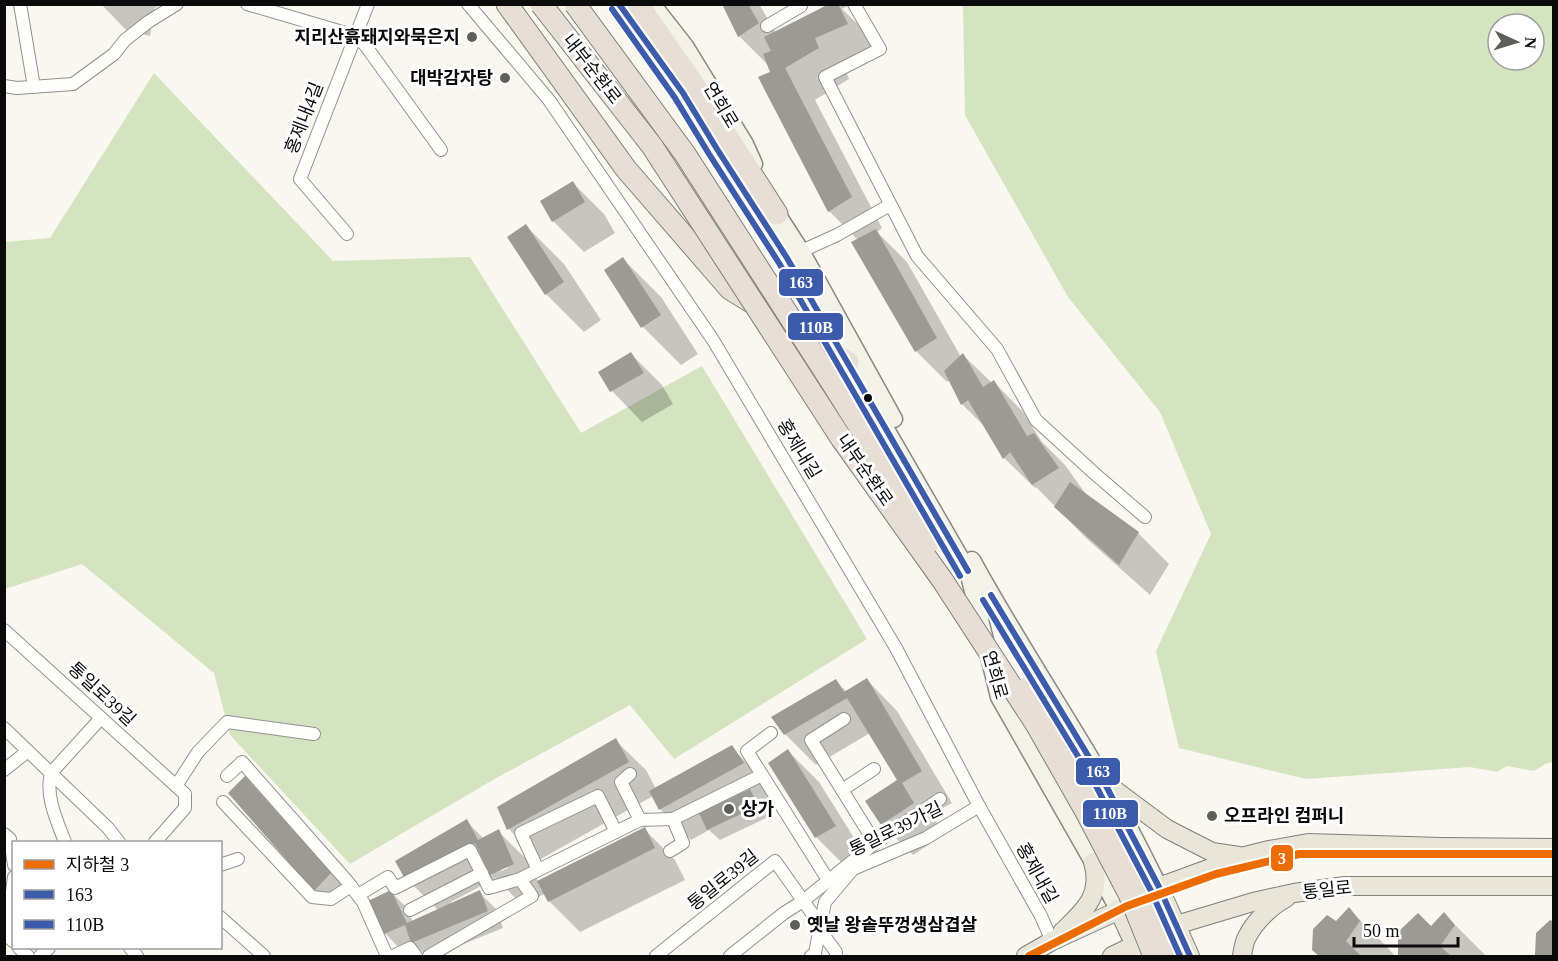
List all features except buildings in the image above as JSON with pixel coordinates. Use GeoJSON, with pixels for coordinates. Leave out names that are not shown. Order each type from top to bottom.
{"type":"FeatureCollection","features":[{"type":"Feature","properties":{"kind":"highway"},"geometry":{"type":"LineString","coordinates":[[507,4],[626,169],[730,289],[848,362]]}},
{"type":"Feature","properties":{"kind":"highway","name":"내부순환로"},"geometry":{"type":"LineString","coordinates":[[541,4],[652,146],[841,438],[943,581],[1036,724],[1129,894],[1154,957]]}},
{"type":"Feature","properties":{"kind":"highway","name":"내부순환로"},"geometry":{"type":"LineString","coordinates":[[575,4],[685,154],[834,386],[947,568],[1048,715],[1092,790],[1134,870],[1170,957]]}},
{"type":"Feature","properties":{"kind":"highway"},"geometry":{"type":"LineString","coordinates":[[638,4],[695,86],[777,214]]}},
{"type":"Feature","properties":{"kind":"main road","name":"연희로"},"geometry":{"type":"LineString","coordinates":[[619,4],[683,93],[717,149],[794,255],[991,595],[1104,782],[1159,887],[1190,957]]}},
{"type":"Feature","properties":{"kind":"main road","name":"연희로"},"geometry":{"type":"LineString","coordinates":[[652,4],[685,46],[744,144],[794,255],[848,362],[969,571],[999,697],[1093,862],[1138,951]]}},
{"type":"Feature","properties":{"kind":"main road"},"geometry":{"type":"LineString","coordinates":[[1104,782],[1167,829],[1212,852],[1241,857]]}},
{"type":"Feature","properties":{"kind":"main road"},"geometry":{"type":"LineString","coordinates":[[1026,957],[1159,887],[1241,857],[1308,843],[1441,848],[1554,848]]}},
{"type":"Feature","properties":{"kind":"main road"},"geometry":{"type":"LineString","coordinates":[[1052,942],[1090,902],[1096,880],[1093,862]]}},
{"type":"Feature","properties":{"kind":"main road","name":"통일로"},"geometry":{"type":"LineString","coordinates":[[1112,957],[1138,951],[1176,925],[1293,893],[1345,886],[1554,886]]}},
{"type":"Feature","properties":{"kind":"main road"},"geometry":{"type":"LineString","coordinates":[[1242,957],[1246,938],[1259,920],[1275,904],[1293,893]]}},
{"type":"Feature","properties":{"kind":"street"},"geometry":{"type":"LineString","coordinates":[[20,4],[34,87]]}},
{"type":"Feature","properties":{"kind":"street"},"geometry":{"type":"LineString","coordinates":[[4,86],[17,88],[73,84],[114,54],[125,39],[177,4]]}},
{"type":"Feature","properties":{"kind":"street"},"geometry":{"type":"LineString","coordinates":[[248,4],[356,36],[365,45],[441,150]]}},
{"type":"Feature","properties":{"kind":"street","name":"홍제내4길"},"geometry":{"type":"LineString","coordinates":[[347,234],[300,179],[368,4]]}},
{"type":"Feature","properties":{"kind":"street","name":"홍제내길"},"geometry":{"type":"LineString","coordinates":[[468,4],[549,100],[713,340],[896,648],[979,806],[1041,916],[1052,942]]}},
{"type":"Feature","properties":{"kind":"street"},"geometry":{"type":"LineString","coordinates":[[854,4],[880,50],[825,77],[917,256],[997,349],[1036,420],[1146,517]]}},
{"type":"Feature","properties":{"kind":"street"},"geometry":{"type":"LineString","coordinates":[[767,26],[801,6]]}},
{"type":"Feature","properties":{"kind":"street"},"geometry":{"type":"LineString","coordinates":[[794,255],[837,235],[890,205]]}},
{"type":"Feature","properties":{"kind":"street","name":"통일로39길"},"geometry":{"type":"LineString","coordinates":[[4,630],[176,786]]}},
{"type":"Feature","properties":{"kind":"street"},"geometry":{"type":"LineString","coordinates":[[64,841],[53,812],[49,781],[51,773],[101,718]]}},
{"type":"Feature","properties":{"kind":"street"},"geometry":{"type":"LineString","coordinates":[[844,718],[811,740],[875,843]]}},
{"type":"Feature","properties":{"kind":"street"},"geometry":{"type":"LineString","coordinates":[[157,841],[185,808],[185,794],[176,786],[198,752],[226,722],[314,734]]}},
{"type":"Feature","properties":{"kind":"street"},"geometry":{"type":"LineString","coordinates":[[4,728],[108,828],[118,841]]}},
{"type":"Feature","properties":{"kind":"street"},"geometry":{"type":"LineString","coordinates":[[771,733],[747,751],[823,884],[825,902],[815,953],[811,957]]}},
{"type":"Feature","properties":{"kind":"street"},"geometry":{"type":"LineString","coordinates":[[4,770],[28,750]]}},
{"type":"Feature","properties":{"kind":"street"},"geometry":{"type":"LineString","coordinates":[[227,776],[242,762],[363,902],[387,957]]}},
{"type":"Feature","properties":{"kind":"street"},"geometry":{"type":"LineString","coordinates":[[842,790],[874,769]]}},
{"type":"Feature","properties":{"kind":"street"},"geometry":{"type":"LineString","coordinates":[[630,774],[621,782],[640,820]]}},
{"type":"Feature","properties":{"kind":"street"},"geometry":{"type":"LineString","coordinates":[[223,802],[312,897],[331,899],[388,877],[395,888],[470,850],[489,888],[520,879],[640,820],[673,819],[762,775]]}},
{"type":"Feature","properties":{"kind":"street"},"geometry":{"type":"LineString","coordinates":[[538,870],[521,833],[598,796],[616,832]]}},
{"type":"Feature","properties":{"kind":"street"},"geometry":{"type":"LineString","coordinates":[[730,957],[875,843],[940,799]]}},
{"type":"Feature","properties":{"kind":"street","name":"통일로39가길"},"geometry":{"type":"LineString","coordinates":[[825,902],[853,869],[926,838],[979,806]]}},
{"type":"Feature","properties":{"kind":"street"},"geometry":{"type":"LineString","coordinates":[[670,851],[683,843],[673,819]]}},
{"type":"Feature","properties":{"kind":"street"},"geometry":{"type":"LineString","coordinates":[[4,834],[10,839],[12,852]]}},
{"type":"Feature","properties":{"kind":"street"},"geometry":{"type":"LineString","coordinates":[[222,864],[238,859]]}},
{"type":"Feature","properties":{"kind":"street","name":"통일로39길"},"geometry":{"type":"LineString","coordinates":[[656,957],[775,861],[816,920],[820,930]]}},
{"type":"Feature","properties":{"kind":"street"},"geometry":{"type":"LineString","coordinates":[[410,910],[482,873]]}},
{"type":"Feature","properties":{"kind":"street"},"geometry":{"type":"LineString","coordinates":[[429,957],[532,897],[520,879]]}},
{"type":"Feature","properties":{"kind":"street"},"geometry":{"type":"LineString","coordinates":[[12,892],[6,935],[12,940]]}},
{"type":"Feature","properties":{"kind":"street"},"geometry":{"type":"LineString","coordinates":[[222,918],[264,957]]}},
{"type":"Feature","properties":{"kind":"street"},"geometry":{"type":"LineString","coordinates":[[820,930],[836,952],[836,957]]}},
{"type":"Feature","properties":{"kind":"street"},"geometry":{"type":"LineString","coordinates":[[393,957],[410,948],[416,957]]}},
{"type":"Feature","properties":{"kind":"green space"},"geometry":{"type":"Polygon","coordinates":[[[963,5],[1553,5],[1553,762],[1534,771],[1507,766],[1497,772],[1470,767],[1306,779],[1179,748],[1156,651],[1211,534],[1160,412],[1068,297],[965,115],[963,5]]]}},
{"type":"Feature","properties":{"kind":"green space"},"geometry":{"type":"Polygon","coordinates":[[[154,73],[333,261],[470,257],[581,433],[702,366],[867,639],[674,759],[630,705],[491,781],[350,864],[230,735],[214,673],[82,564],[5,589],[5,242],[50,238],[154,73]]]}},
{"type":"Feature","properties":{"kind":"metro line","name":"3"},"geometry":{"type":"LineString","coordinates":[[1029,956],[1127,906],[1216,874],[1299,854],[1554,854]]}},
{"type":"Feature","properties":{"kind":"transit line","name":"163"},"geometry":{"type":"LineString","coordinates":[[619,4],[683,93],[787,258],[968,571]]}},
{"type":"Feature","properties":{"kind":"transit line","name":"110B"},"geometry":{"type":"LineString","coordinates":[[612,9],[675,98],[779,263],[960,576]]}},
{"type":"Feature","properties":{"kind":"transit line","name":"163"},"geometry":{"type":"LineString","coordinates":[[991,595],[1104,782],[1159,887],[1190,956]]}},
{"type":"Feature","properties":{"kind":"transit line","name":"110B"},"geometry":{"type":"LineString","coordinates":[[983,600],[1096,786],[1151,891],[1180,956]]}},
{"type":"Feature","properties":{"kind":"place","name":"지리산흙돼지와묵은지"},"geometry":{"type":"Point","coordinates":[472,37]}},
{"type":"Feature","properties":{"kind":"place","name":"대박감자탕"},"geometry":{"type":"Point","coordinates":[505,78]}},
{"type":"Feature","properties":{"kind":"place","name":"상가"},"geometry":{"type":"Point","coordinates":[729,809]}},
{"type":"Feature","properties":{"kind":"place","name":"오프라인 컴퍼니"},"geometry":{"type":"Point","coordinates":[1212,816]}},
{"type":"Feature","properties":{"kind":"place","name":"옛날 왕솥뚜껑생삼겹살"},"geometry":{"type":"Point","coordinates":[795,925]}}]}
